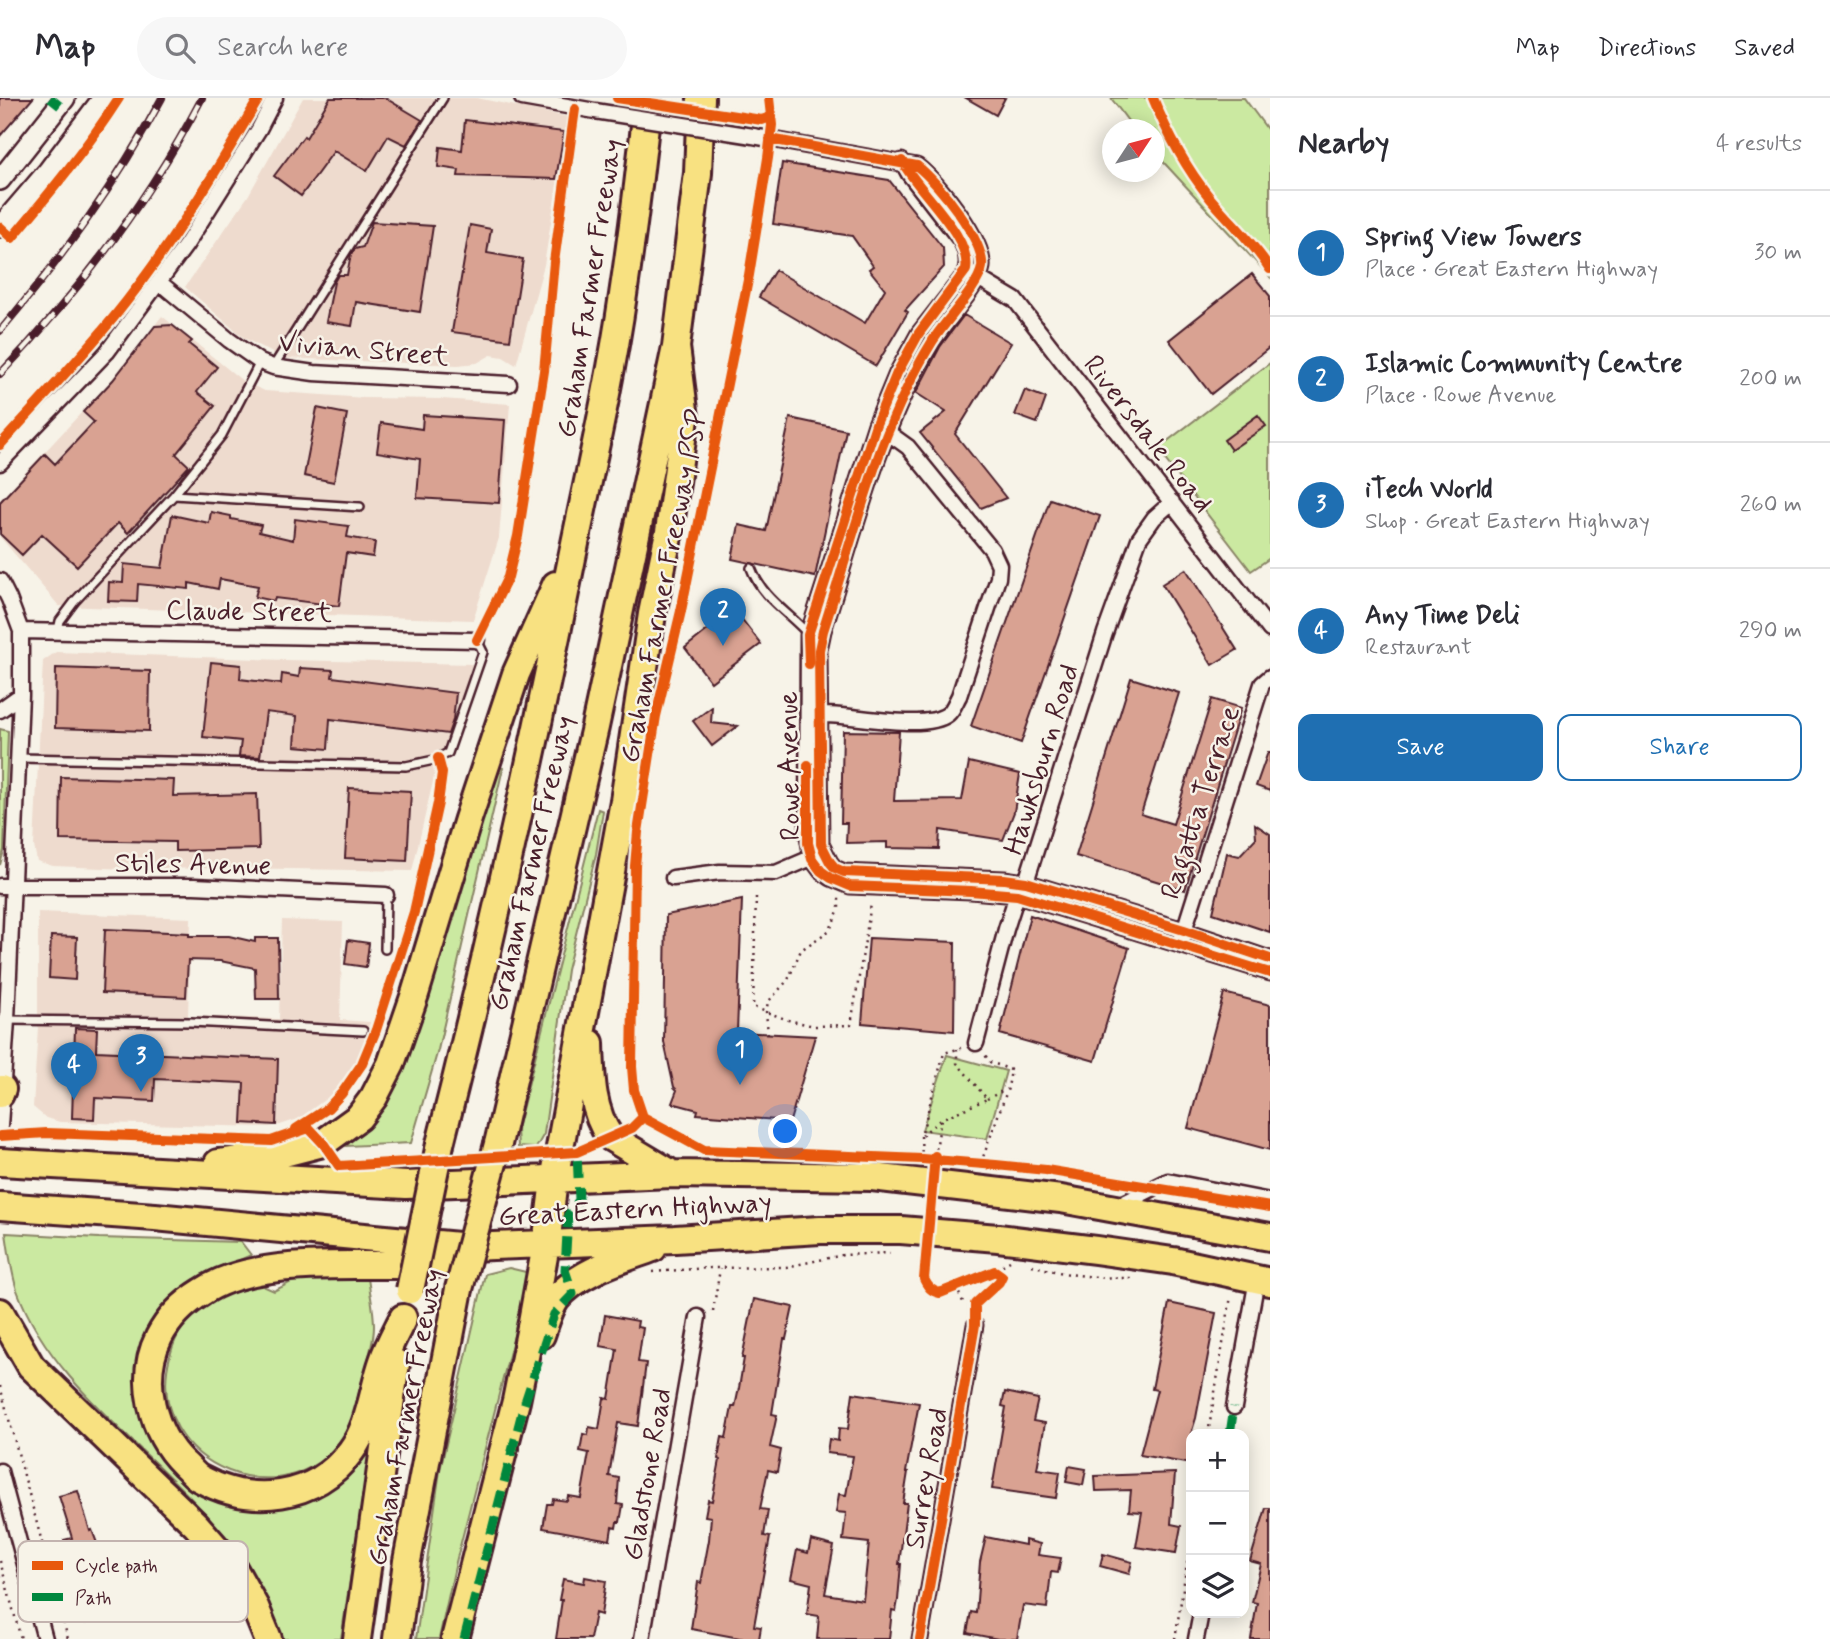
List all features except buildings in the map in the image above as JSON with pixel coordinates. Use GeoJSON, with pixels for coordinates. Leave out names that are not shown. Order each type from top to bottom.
{"type":"FeatureCollection","features":[{"type":"Feature","properties":{"kind":"highway","name":"Graham Farmer Freeway"},"geometry":{"type":"LineString","coordinates":[[357,1639],[402,1318],[440,1143],[473,1015],[517,822],[600,424],[623,296],[648,98]]}},
{"type":"Feature","properties":{"kind":"highway","name":"Graham Farmer Freeway"},"geometry":{"type":"LineString","coordinates":[[397,1639],[407,1561],[459,1289],[498,1144],[595,727],[676,347],[698,173],[701,98]]}},
{"type":"Feature","properties":{"kind":"highway"},"geometry":{"type":"LineString","coordinates":[[454,1639],[516,1401],[624,801],[652,614],[669,532],[685,418],[676,347]]}},
{"type":"Feature","properties":{"kind":"highway"},"geometry":{"type":"LineString","coordinates":[[162,1172],[284,1153],[323,1143],[359,1117],[374,1097],[391,1064],[415,994],[468,819],[516,674],[576,542]]}},
{"type":"Feature","properties":{"kind":"highway"},"geometry":{"type":"LineString","coordinates":[[589,989],[591,1079],[605,1131],[610,1137],[673,1174]]}},
{"type":"Feature","properties":{"kind":"highway","name":"Great Eastern Highway"},"geometry":{"type":"LineString","coordinates":[[0,1162],[406,1185],[673,1174],[873,1177],[1113,1208],[1270,1237]]}},
{"type":"Feature","properties":{"kind":"highway","name":"Great Eastern Highway"},"geometry":{"type":"LineString","coordinates":[[0,1206],[155,1217],[469,1247],[820,1230],[901,1230],[998,1238],[1172,1261],[1260,1286]]}},
{"type":"Feature","properties":{"kind":"highway"},"geometry":{"type":"LineString","coordinates":[[516,1401],[555,1301],[569,1286],[613,1263],[675,1239]]}},
{"type":"Feature","properties":{"kind":"highway"},"geometry":{"type":"LineString","coordinates":[[402,1318],[383,1359],[365,1420],[352,1449],[332,1471],[306,1486],[274,1497],[237,1493],[198,1477],[171,1451],[154,1417],[149,1373],[159,1338],[179,1308],[205,1290],[235,1278],[271,1269],[324,1265],[436,1264],[469,1247]]}},
{"type":"Feature","properties":{"kind":"highway"},"geometry":{"type":"LineString","coordinates":[[0,1312],[31,1366],[210,1541]]}},
{"type":"Feature","properties":{"kind":"highway"},"geometry":{"type":"LineString","coordinates":[[248,1595],[268,1639]]}},
{"type":"Feature","properties":{"kind":"street"},"geometry":{"type":"LineString","coordinates":[[0,180],[65,98]]}},
{"type":"Feature","properties":{"kind":"street"},"geometry":{"type":"LineString","coordinates":[[0,227],[48,172],[103,98]]}},
{"type":"Feature","properties":{"kind":"street"},"geometry":{"type":"LineString","coordinates":[[0,463],[107,352],[186,245],[275,98]]}},
{"type":"Feature","properties":{"kind":"street"},"geometry":{"type":"LineString","coordinates":[[522,98],[902,161],[961,241],[972,274]]}},
{"type":"Feature","properties":{"kind":"street","name":"Rowe Avenue"},"geometry":{"type":"LineString","coordinates":[[972,274],[915,339],[897,373],[823,631],[819,650],[807,831],[818,855],[821,871],[849,886],[1017,895],[1270,959]]}},
{"type":"Feature","properties":{"kind":"street","name":"Riversdale Road"},"geometry":{"type":"LineString","coordinates":[[972,274],[1015,300],[1270,630]]}},
{"type":"Feature","properties":{"kind":"street","name":"Vivian Street"},"geometry":{"type":"LineString","coordinates":[[159,282],[229,340],[266,364],[314,373],[509,384]]}},
{"type":"Feature","properties":{"kind":"street"},"geometry":{"type":"LineString","coordinates":[[815,715],[882,720],[936,720],[950,713],[960,696],[998,578],[999,565],[992,550],[908,447],[882,428]]}},
{"type":"Feature","properties":{"kind":"street","name":"Rowe Avenue"},"geometry":{"type":"LineString","coordinates":[[815,715],[808,635],[882,428]]}},
{"type":"Feature","properties":{"kind":"street","name":"Hawksburn Road"},"geometry":{"type":"LineString","coordinates":[[976,1043],[1017,895],[1027,883],[1105,633],[1139,539],[1154,519],[1172,502]]}},
{"type":"Feature","properties":{"kind":"street"},"geometry":{"type":"LineString","coordinates":[[0,581],[21,631],[19,758],[7,886],[0,1126]]}},
{"type":"Feature","properties":{"kind":"street","name":"Claude Street"},"geometry":{"type":"LineString","coordinates":[[21,631],[477,640]]}},
{"type":"Feature","properties":{"kind":"street","name":"Ragatta Terrace"},"geometry":{"type":"LineString","coordinates":[[1182,937],[1262,684],[1270,677]]}},
{"type":"Feature","properties":{"kind":"street"},"geometry":{"type":"LineString","coordinates":[[0,710],[21,695]]}},
{"type":"Feature","properties":{"kind":"street"},"geometry":{"type":"LineString","coordinates":[[673,878],[720,872],[776,873],[818,855]]}},
{"type":"Feature","properties":{"kind":"street","name":"Rowe Avenue"},"geometry":{"type":"LineString","coordinates":[[818,855],[844,872],[1004,878],[1027,883],[1182,937],[1270,973]]}},
{"type":"Feature","properties":{"kind":"street","name":"Stiles Avenue"},"geometry":{"type":"LineString","coordinates":[[7,886],[194,886],[386,895]]}},
{"type":"Feature","properties":{"kind":"street"},"geometry":{"type":"LineString","coordinates":[[1113,1208],[1168,1181],[1270,1201]]}},
{"type":"Feature","properties":{"kind":"street"},"geometry":{"type":"LineString","coordinates":[[1234,1407],[1260,1286]]}},
{"type":"Feature","properties":{"kind":"street","name":"Gladstone Road"},"geometry":{"type":"LineString","coordinates":[[642,1639],[698,1317]]}},
{"type":"Feature","properties":{"kind":"street","name":"Surrey Road"},"geometry":{"type":"LineString","coordinates":[[920,1639],[975,1325]]}},
{"type":"Feature","properties":{"kind":"street"},"geometry":{"type":"LineString","coordinates":[[0,1472],[19,1541]]}},
{"type":"Feature","properties":{"kind":"street"},"geometry":{"type":"LineString","coordinates":[[1196,1639],[1199,1618]]}},
{"type":"Feature","properties":{"kind":"street"},"geometry":{"type":"LineString","coordinates":[[40,1622],[45,1639]]}},
{"type":"Feature","properties":{"kind":"lane"},"geometry":{"type":"LineString","coordinates":[[58,631],[60,621],[75,601],[174,495],[222,435],[266,364],[443,98]]}},
{"type":"Feature","properties":{"kind":"lane"},"geometry":{"type":"LineString","coordinates":[[174,495],[360,507]]}},
{"type":"Feature","properties":{"kind":"lane"},"geometry":{"type":"LineString","coordinates":[[751,568],[764,592],[808,635]]}},
{"type":"Feature","properties":{"kind":"lane"},"geometry":{"type":"LineString","coordinates":[[19,758],[407,766],[434,760],[448,753],[483,652],[477,640]]}},
{"type":"Feature","properties":{"kind":"lane"},"geometry":{"type":"LineString","coordinates":[[385,949],[386,895]]}},
{"type":"Feature","properties":{"kind":"lane"},"geometry":{"type":"LineString","coordinates":[[4,1020],[191,1022],[363,1031]]}},
{"type":"Feature","properties":{"kind":"path"},"geometry":{"type":"LineString","coordinates":[[756,897],[753,1007],[814,1026],[851,1025],[871,904]]}},
{"type":"Feature","properties":{"kind":"path"},"geometry":{"type":"LineString","coordinates":[[768,1034],[768,1002],[788,980],[801,950],[830,930],[839,909],[839,897]]}},
{"type":"Feature","properties":{"kind":"path"},"geometry":{"type":"LineString","coordinates":[[922,1159],[920,1136],[944,1053],[976,1043],[990,1062],[1011,1070],[1007,1088],[975,1163],[996,1165]]}},
{"type":"Feature","properties":{"kind":"path"},"geometry":{"type":"LineString","coordinates":[[957,1049],[957,1063],[987,1099]]}},
{"type":"Feature","properties":{"kind":"path"},"geometry":{"type":"LineString","coordinates":[[920,1136],[941,1119],[1007,1088]]}},
{"type":"Feature","properties":{"kind":"path"},"geometry":{"type":"LineString","coordinates":[[934,1169],[940,1158],[941,1119]]}},
{"type":"Feature","properties":{"kind":"path"},"geometry":{"type":"LineString","coordinates":[[910,1158],[940,1158]]}},
{"type":"Feature","properties":{"kind":"path"},"geometry":{"type":"LineString","coordinates":[[642,1273],[709,1268],[786,1267],[843,1255],[896,1253]]}},
{"type":"Feature","properties":{"kind":"path"},"geometry":{"type":"LineString","coordinates":[[1010,1261],[996,1272],[1003,1265],[1010,1261],[1020,1263]]}},
{"type":"Feature","properties":{"kind":"path"},"geometry":{"type":"LineString","coordinates":[[1030,1264],[1048,1270],[1102,1278],[1136,1278]]}},
{"type":"Feature","properties":{"kind":"path"},"geometry":{"type":"LineString","coordinates":[[968,1282],[952,1289],[970,1304],[975,1325]]}},
{"type":"Feature","properties":{"kind":"path"},"geometry":{"type":"LineString","coordinates":[[1209,1429],[1232,1292],[1260,1286]]}},
{"type":"Feature","properties":{"kind":"path"},"geometry":{"type":"LineString","coordinates":[[0,1386],[42,1541]]}},
{"type":"Feature","properties":{"kind":"path"},"geometry":{"type":"LineString","coordinates":[[1174,1639],[1188,1555]]}},
{"type":"Feature","properties":{"kind":"path"},"geometry":{"type":"LineString","coordinates":[[0,1562],[21,1639]]}},
{"type":"Feature","properties":{"kind":"path"},"geometry":{"type":"LineString","coordinates":[[63,1622],[68,1639]]}},
{"type":"Feature","properties":{"kind":"shaded area"},"geometry":{"type":"Polygon","coordinates":[[[303,98],[477,98],[568,117],[544,265],[516,365],[503,357],[491,355],[477,363],[458,365],[282,358],[244,338],[185,287],[248,196],[303,98]]]}},
{"type":"Feature","properties":{"kind":"shaded area"},"geometry":{"type":"Polygon","coordinates":[[[162,316],[244,382],[265,391],[510,404],[499,538],[473,620],[59,606],[0,537],[0,500],[108,384],[162,316]]]}},
{"type":"Feature","properties":{"kind":"shaded area"},"geometry":{"type":"Polygon","coordinates":[[[56,652],[473,664],[449,742],[434,777],[412,871],[127,869],[53,866],[37,861],[34,846],[43,661],[56,652]]]}},
{"type":"Feature","properties":{"kind":"shaded area"},"geometry":{"type":"Polygon","coordinates":[[[38,912],[191,918],[188,1016],[279,1019],[282,920],[343,922],[340,1020],[370,1022],[358,1059],[346,1078],[327,1098],[298,1119],[280,1125],[269,1127],[60,1122],[46,1118],[33,1107],[38,1027],[38,912]]]}},
{"type":"Feature","properties":{"kind":"green space"},"geometry":{"type":"Polygon","coordinates":[[[1111,98],[1244,98],[1270,133],[1270,277],[1165,164],[1165,119],[1127,119],[1111,98]]]}},
{"type":"Feature","properties":{"kind":"green space"},"geometry":{"type":"Polygon","coordinates":[[[1270,363],[1270,558],[1251,571],[1157,449],[1270,363]]]}},
{"type":"Feature","properties":{"kind":"green space"},"geometry":{"type":"Polygon","coordinates":[[[0,729],[8,731],[4,850],[0,865],[0,729]]]}},
{"type":"Feature","properties":{"kind":"green space"},"geometry":{"type":"Polygon","coordinates":[[[499,767],[503,768],[438,1050],[411,1143],[347,1146],[385,1093],[499,767]]]}},
{"type":"Feature","properties":{"kind":"green space"},"geometry":{"type":"Polygon","coordinates":[[[598,809],[603,811],[596,854],[567,970],[544,1134],[536,1148],[518,1147],[517,1129],[598,809]]]}},
{"type":"Feature","properties":{"kind":"green space"},"geometry":{"type":"Polygon","coordinates":[[[947,1055],[1006,1071],[987,1139],[922,1130],[947,1055]]]}},
{"type":"Feature","properties":{"kind":"green space"},"geometry":{"type":"Polygon","coordinates":[[[6,1233],[241,1242],[251,1255],[193,1281],[168,1303],[145,1418],[245,1504],[363,1452],[369,1455],[341,1639],[280,1639],[248,1577],[248,1541],[226,1541],[186,1493],[77,1385],[33,1324],[17,1290],[6,1233]]]}},
{"type":"Feature","properties":{"kind":"green space"},"geometry":{"type":"Polygon","coordinates":[[[509,1268],[530,1273],[439,1639],[416,1639],[440,1470],[485,1274],[509,1268]]]}},
{"type":"Feature","properties":{"kind":"green space"},"geometry":{"type":"Polygon","coordinates":[[[368,1278],[374,1320],[371,1349],[348,1428],[324,1458],[294,1474],[261,1478],[228,1471],[199,1454],[178,1428],[167,1395],[172,1348],[184,1325],[195,1312],[214,1298],[257,1279],[274,1291],[297,1279],[368,1278]]]}},
{"type":"Feature","properties":{"kind":"railway"},"geometry":{"type":"LineString","coordinates":[[0,331],[87,219],[126,161],[162,98]]}},
{"type":"Feature","properties":{"kind":"railway"},"geometry":{"type":"LineString","coordinates":[[0,374],[58,310],[111,243],[159,172],[202,98]]}},
{"type":"Feature","properties":{"kind":"marked path"},"geometry":{"type":"LineString","coordinates":[[50,98],[60,106]]}},
{"type":"Feature","properties":{"kind":"marked path"},"geometry":{"type":"LineString","coordinates":[[464,1639],[523,1408],[554,1314],[573,1294],[565,1270],[568,1215],[579,1200],[577,1152]]}},
{"type":"Feature","properties":{"kind":"marked path"},"geometry":{"type":"LineString","coordinates":[[1231,1429],[1234,1407]]}},
{"type":"Feature","properties":{"kind":"cycle path"},"geometry":{"type":"LineString","coordinates":[[0,227],[12,238],[68,170],[119,98]]}},
{"type":"Feature","properties":{"kind":"cycle path"},"geometry":{"type":"LineString","coordinates":[[0,445],[86,350],[154,265],[226,155],[259,98]]}},
{"type":"Feature","properties":{"kind":"cycle path"},"geometry":{"type":"LineString","coordinates":[[617,98],[762,120],[770,117]]}},
{"type":"Feature","properties":{"kind":"cycle path","name":"Graham Farmer Freeway PSP"},"geometry":{"type":"LineString","coordinates":[[643,1117],[634,1090],[632,1067],[635,866],[638,832],[656,716],[681,611],[749,275],[772,125],[769,98]]}},
{"type":"Feature","properties":{"kind":"cycle path"},"geometry":{"type":"LineString","coordinates":[[1153,98],[1193,175],[1270,269]]}},
{"type":"Feature","properties":{"kind":"cycle path"},"geometry":{"type":"LineString","coordinates":[[477,640],[508,577],[518,536],[544,371],[554,262],[575,109]]}},
{"type":"Feature","properties":{"kind":"cycle path"},"geometry":{"type":"LineString","coordinates":[[770,139],[917,166],[948,198],[968,228],[976,242],[982,267],[975,284],[932,342],[897,410],[869,483],[823,631],[819,650],[821,844],[830,862],[844,872],[1026,882],[1270,959]]}},
{"type":"Feature","properties":{"kind":"cycle path"},"geometry":{"type":"LineString","coordinates":[[809,664],[808,635],[876,424],[897,373],[919,333],[966,270],[966,257],[953,229],[902,161]]}},
{"type":"Feature","properties":{"kind":"cycle path"},"geometry":{"type":"LineString","coordinates":[[296,1129],[328,1108],[342,1093],[362,1064],[376,1030],[414,912],[438,803],[442,773],[438,758]]}},
{"type":"Feature","properties":{"kind":"cycle path"},"geometry":{"type":"LineString","coordinates":[[808,765],[808,843],[812,859],[821,871],[831,878],[850,886],[1017,895],[1270,973]]}},
{"type":"Feature","properties":{"kind":"cycle path"},"geometry":{"type":"LineString","coordinates":[[643,1117],[704,1150],[922,1159],[1046,1170],[1270,1207]]}},
{"type":"Feature","properties":{"kind":"cycle path"},"geometry":{"type":"LineString","coordinates":[[0,1136],[47,1133],[271,1141],[309,1128],[339,1166],[577,1152],[632,1128],[643,1117]]}},
{"type":"Feature","properties":{"kind":"cycle path"},"geometry":{"type":"LineString","coordinates":[[920,1639],[975,1325],[975,1304],[1002,1276],[995,1271],[940,1293],[932,1290],[925,1282],[935,1156]]}},
{"type":"Feature","properties":{"kind":"place","name":"Islamic Community Centre"},"geometry":{"type":"Point","coordinates":[723,646]}},
{"type":"Feature","properties":{"kind":"place","name":"Spring View Towers"},"geometry":{"type":"Point","coordinates":[740,1085]}},
{"type":"Feature","properties":{"kind":"place","name":"iTech World"},"geometry":{"type":"Point","coordinates":[141,1092]}},
{"type":"Feature","properties":{"kind":"place","name":"Any Time Deli"},"geometry":{"type":"Point","coordinates":[74,1100]}}]}
